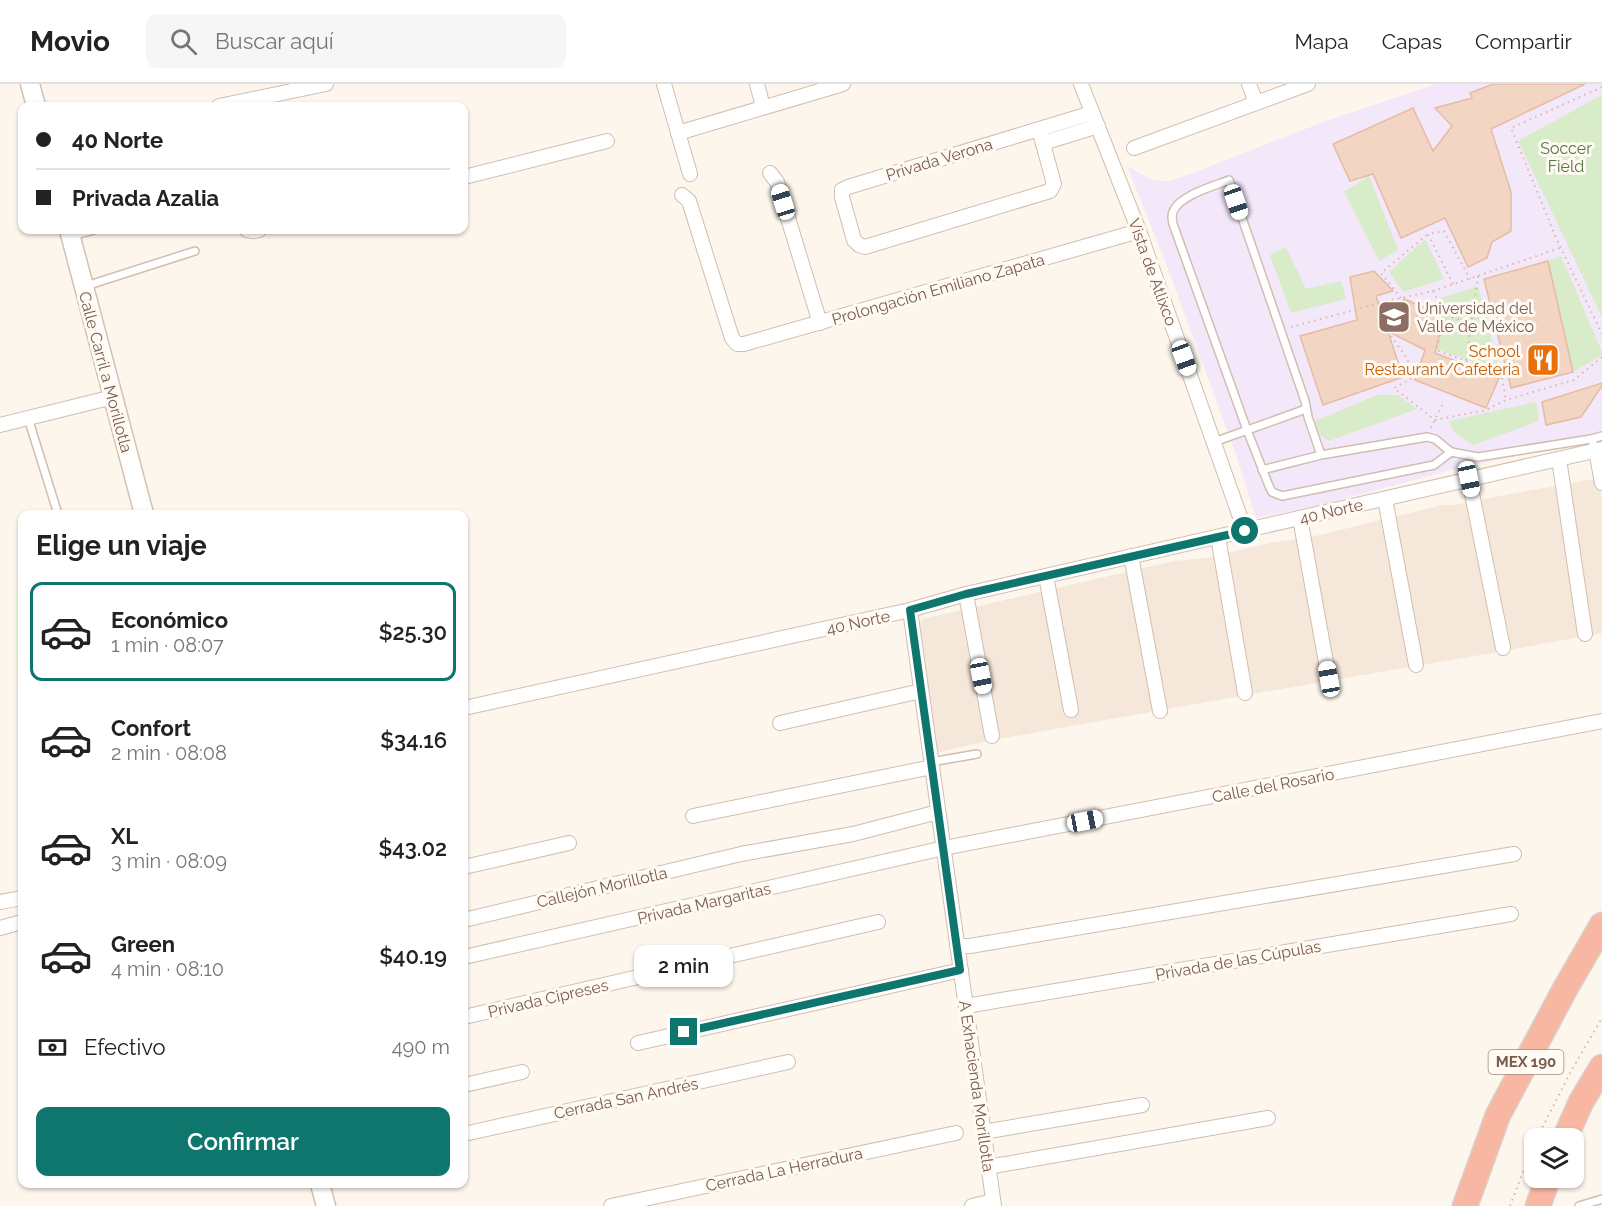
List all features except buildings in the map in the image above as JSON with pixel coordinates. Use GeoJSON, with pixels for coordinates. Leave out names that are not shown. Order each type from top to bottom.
{"type":"FeatureCollection","features":[{"type":"Feature","properties":{"kind":"highway","name":"MEX 190"},"geometry":{"type":"LineString","coordinates":[[1465,1206],[1498,1115],[1602,925]]}},
{"type":"Feature","properties":{"kind":"highway"},"geometry":{"type":"LineString","coordinates":[[1569,1128],[1581,1102],[1602,1067]]}},
{"type":"Feature","properties":{"kind":"highway"},"geometry":{"type":"LineString","coordinates":[[1538,1206],[1546,1188]]}},
{"type":"Feature","properties":{"kind":"street"},"geometry":{"type":"LineString","coordinates":[[30,84],[35,102]]}},
{"type":"Feature","properties":{"kind":"street"},"geometry":{"type":"LineString","coordinates":[[238,102],[326,84]]}},
{"type":"Feature","properties":{"kind":"street"},"geometry":{"type":"LineString","coordinates":[[664,84],[690,174]]}},
{"type":"Feature","properties":{"kind":"street"},"geometry":{"type":"LineString","coordinates":[[757,84],[763,107]]}},
{"type":"Feature","properties":{"kind":"street"},"geometry":{"type":"LineString","coordinates":[[678,133],[843,84]]}},
{"type":"Feature","properties":{"kind":"street","name":"Vista de Atlixco"},"geometry":{"type":"LineString","coordinates":[[1081,84],[1139,231],[1245,531]]}},
{"type":"Feature","properties":{"kind":"street"},"geometry":{"type":"LineString","coordinates":[[1249,84],[1256,103]]}},
{"type":"Feature","properties":{"kind":"street"},"geometry":{"type":"LineString","coordinates":[[1134,148],[1308,84]]}},
{"type":"Feature","properties":{"kind":"street","name":"Privada Verona"},"geometry":{"type":"LineString","coordinates":[[1041,136],[1054,184],[1050,191],[865,247],[854,240],[842,197],[842,190],[848,187],[1095,120]]}},
{"type":"Feature","properties":{"kind":"street"},"geometry":{"type":"LineString","coordinates":[[468,176],[607,141]]}},
{"type":"Feature","properties":{"kind":"street"},"geometry":{"type":"LineString","coordinates":[[770,173],[777,182],[820,323]]}},
{"type":"Feature","properties":{"kind":"street","name":"Prolongación Emiliano Zapata"},"geometry":{"type":"LineString","coordinates":[[682,195],[689,201],[732,338],[736,344],[744,344],[820,323],[1139,231]]}},
{"type":"Feature","properties":{"kind":"street","name":"Calle Carril a Morillotla"},"geometry":{"type":"LineString","coordinates":[[70,234],[143,510]]}},
{"type":"Feature","properties":{"kind":"street"},"geometry":{"type":"LineString","coordinates":[[0,425],[113,397]]}},
{"type":"Feature","properties":{"kind":"street"},"geometry":{"type":"LineString","coordinates":[[1596,446],[1602,483]]}},
{"type":"Feature","properties":{"kind":"street","name":"40 Norte"},"geometry":{"type":"LineString","coordinates":[[468,707],[910,610],[966,594],[1559,459],[1596,446]]}},
{"type":"Feature","properties":{"kind":"street"},"geometry":{"type":"LineString","coordinates":[[1559,459],[1586,634]]}},
{"type":"Feature","properties":{"kind":"street"},"geometry":{"type":"LineString","coordinates":[[1469,479],[1503,648]]}},
{"type":"Feature","properties":{"kind":"street"},"geometry":{"type":"LineString","coordinates":[[1385,499],[1416,665]]}},
{"type":"Feature","properties":{"kind":"street"},"geometry":{"type":"LineString","coordinates":[[1300,518],[1329,679]]}},
{"type":"Feature","properties":{"kind":"street"},"geometry":{"type":"LineString","coordinates":[[1218,537],[1245,693]]}},
{"type":"Feature","properties":{"kind":"street"},"geometry":{"type":"LineString","coordinates":[[1131,556],[1160,711]]}},
{"type":"Feature","properties":{"kind":"street"},"geometry":{"type":"LineString","coordinates":[[1046,576],[1071,710]]}},
{"type":"Feature","properties":{"kind":"street"},"geometry":{"type":"LineString","coordinates":[[966,594],[992,736]]}},
{"type":"Feature","properties":{"kind":"street","name":"A Exhacienda Morillotla"},"geometry":{"type":"LineString","coordinates":[[910,610],[993,1204]]}},
{"type":"Feature","properties":{"kind":"street"},"geometry":{"type":"LineString","coordinates":[[780,723],[921,690]]}},
{"type":"Feature","properties":{"kind":"street","name":"Calle del Rosario"},"geometry":{"type":"LineString","coordinates":[[944,848],[1602,721]]}},
{"type":"Feature","properties":{"kind":"street"},"geometry":{"type":"LineString","coordinates":[[693,816],[932,765]]}},
{"type":"Feature","properties":{"kind":"street","name":"Callejón Morillotla"},"geometry":{"type":"LineString","coordinates":[[468,919],[741,854],[853,834],[938,812]]}},
{"type":"Feature","properties":{"kind":"street"},"geometry":{"type":"LineString","coordinates":[[468,866],[568,843]]}},
{"type":"Feature","properties":{"kind":"street","name":"Privada Margaritas"},"geometry":{"type":"LineString","coordinates":[[468,956],[944,848]]}},
{"type":"Feature","properties":{"kind":"street"},"geometry":{"type":"LineString","coordinates":[[957,946],[970,946],[1514,854]]}},
{"type":"Feature","properties":{"kind":"street"},"geometry":{"type":"LineString","coordinates":[[0,902],[18,899]]}},
{"type":"Feature","properties":{"kind":"street","name":"Privada de las Cúpulas"},"geometry":{"type":"LineString","coordinates":[[966,1006],[1511,914]]}},
{"type":"Feature","properties":{"kind":"street","name":"Privada Cipreses"},"geometry":{"type":"LineString","coordinates":[[468,1016],[878,922]]}},
{"type":"Feature","properties":{"kind":"street"},"geometry":{"type":"LineString","coordinates":[[0,928],[18,923]]}},
{"type":"Feature","properties":{"kind":"street"},"geometry":{"type":"LineString","coordinates":[[638,1043],[960,970]]}},
{"type":"Feature","properties":{"kind":"street","name":"Cerrada San Andrés"},"geometry":{"type":"LineString","coordinates":[[468,1133],[788,1062]]}},
{"type":"Feature","properties":{"kind":"street"},"geometry":{"type":"LineString","coordinates":[[468,1084],[522,1072]]}},
{"type":"Feature","properties":{"kind":"street"},"geometry":{"type":"LineString","coordinates":[[983,1132],[1142,1106]]}},
{"type":"Feature","properties":{"kind":"street"},"geometry":{"type":"LineString","coordinates":[[988,1167],[1268,1118]]}},
{"type":"Feature","properties":{"kind":"street","name":"Cerrada La Herradura"},"geometry":{"type":"LineString","coordinates":[[611,1206],[956,1133]]}},
{"type":"Feature","properties":{"kind":"street"},"geometry":{"type":"LineString","coordinates":[[321,1188],[326,1206]]}},
{"type":"Feature","properties":{"kind":"street"},"geometry":{"type":"LineString","coordinates":[[1550,1188],[1551,1206]]}},
{"type":"Feature","properties":{"kind":"street"},"geometry":{"type":"LineString","coordinates":[[972,1206],[993,1204]]}},
{"type":"Feature","properties":{"kind":"lane"},"geometry":{"type":"LineString","coordinates":[[1321,454],[1229,180],[1200,190],[1177,205],[1172,212],[1173,224],[1246,430],[1272,492],[1282,496],[1434,465],[1450,452]]}},
{"type":"Feature","properties":{"kind":"lane"},"geometry":{"type":"LineString","coordinates":[[84,287],[195,251]]}},
{"type":"Feature","properties":{"kind":"lane"},"geometry":{"type":"LineString","coordinates":[[1214,442],[1306,409]]}},
{"type":"Feature","properties":{"kind":"lane"},"geometry":{"type":"LineString","coordinates":[[28,418],[57,510]]}},
{"type":"Feature","properties":{"kind":"lane"},"geometry":{"type":"LineString","coordinates":[[1262,470],[1321,454],[1427,437],[1435,439],[1450,452],[1478,457],[1596,446],[1602,436]]}},
{"type":"Feature","properties":{"kind":"lane"},"geometry":{"type":"LineString","coordinates":[[932,765],[977,754]]}},
{"type":"Feature","properties":{"kind":"lane"},"geometry":{"type":"LineString","coordinates":[[1579,1206],[1602,1199]]}},
{"type":"Feature","properties":{"kind":"path"},"geometry":{"type":"LineString","coordinates":[[1602,87],[1511,128],[1560,248],[1602,334]]}},
{"type":"Feature","properties":{"kind":"path"},"geometry":{"type":"LineString","coordinates":[[1401,298],[1381,273],[1428,234],[1444,231],[1470,279]]}},
{"type":"Feature","properties":{"kind":"path"},"geometry":{"type":"LineString","coordinates":[[1428,234],[1453,284]]}},
{"type":"Feature","properties":{"kind":"path"},"geometry":{"type":"LineString","coordinates":[[1281,330],[1315,319],[1433,291],[1560,248]]}},
{"type":"Feature","properties":{"kind":"path"},"geometry":{"type":"LineString","coordinates":[[1466,361],[1478,276]]}},
{"type":"Feature","properties":{"kind":"path"},"geometry":{"type":"LineString","coordinates":[[1433,291],[1446,316],[1436,350],[1501,374],[1506,400]]}},
{"type":"Feature","properties":{"kind":"path"},"geometry":{"type":"LineString","coordinates":[[1387,301],[1389,333],[1408,360],[1411,379],[1394,388],[1435,420],[1486,410],[1506,400],[1574,380],[1602,357]]}},
{"type":"Feature","properties":{"kind":"path"},"geometry":{"type":"LineString","coordinates":[[1446,316],[1471,322]]}},
{"type":"Feature","properties":{"kind":"path"},"geometry":{"type":"LineString","coordinates":[[1427,437],[1444,401]]}},
{"type":"Feature","properties":{"kind":"path"},"geometry":{"type":"LineString","coordinates":[[1542,1128],[1570,1072],[1602,1018]]}},
{"type":"Feature","properties":{"kind":"path"},"geometry":{"type":"LineString","coordinates":[[1510,1206],[1524,1169]]}},
{"type":"Feature","properties":{"kind":"shaded area","name":"Universidad del Valle de México"},"geometry":{"type":"Polygon","coordinates":[[[1436,84],[1602,84],[1602,436],[1447,471],[1321,505],[1256,518],[1235,452],[1170,274],[1127,166],[1150,179],[1170,181],[1326,121],[1436,84]]]}},
{"type":"Feature","properties":{"kind":"shaded area"},"geometry":{"type":"Polygon","coordinates":[[[1598,478],[1602,499],[1602,633],[993,740],[935,753],[917,627],[923,619],[1174,561],[1206,558],[1270,543],[1320,535],[1442,505],[1455,505],[1598,478]]]}},
{"type":"Feature","properties":{"kind":"green space","name":"Soccer Field"},"geometry":{"type":"Polygon","coordinates":[[[1602,95],[1602,317],[1518,141],[1602,95]]]}},
{"type":"Feature","properties":{"kind":"green space"},"geometry":{"type":"Polygon","coordinates":[[[1369,176],[1398,250],[1379,261],[1344,192],[1369,176]]]}},
{"type":"Feature","properties":{"kind":"green space"},"geometry":{"type":"Polygon","coordinates":[[[1425,239],[1444,279],[1403,292],[1389,272],[1425,239]]]}},
{"type":"Feature","properties":{"kind":"green space"},"geometry":{"type":"Polygon","coordinates":[[[1286,247],[1306,289],[1341,281],[1346,299],[1291,313],[1270,255],[1286,247]]]}},
{"type":"Feature","properties":{"kind":"green space"},"geometry":{"type":"Polygon","coordinates":[[[1561,256],[1602,352],[1602,355],[1573,372],[1548,261],[1561,256]]]}},
{"type":"Feature","properties":{"kind":"green space"},"geometry":{"type":"Polygon","coordinates":[[[1478,286],[1500,371],[1436,349],[1444,316],[1441,298],[1478,286]]]}},
{"type":"Feature","properties":{"kind":"green space"},"geometry":{"type":"Polygon","coordinates":[[[1377,395],[1398,395],[1417,409],[1329,441],[1320,435],[1315,421],[1377,395]]]}},
{"type":"Feature","properties":{"kind":"green space"},"geometry":{"type":"Polygon","coordinates":[[[1536,402],[1539,421],[1473,445],[1453,431],[1449,421],[1536,402]]]}},
{"type":"Feature","properties":{"kind":"place","name":"Universidad del Valle de México"},"geometry":{"type":"Point","coordinates":[1394,317]}},
{"type":"Feature","properties":{"kind":"place","name":"School Restaurant/Cafeteria"},"geometry":{"type":"Point","coordinates":[1543,360]}},
{"type":"Feature","properties":{"kind":"route"},"geometry":{"type":"LineString","coordinates":[[684,1032],[960,970],[910,610],[966,594],[1245,531]]}}]}
